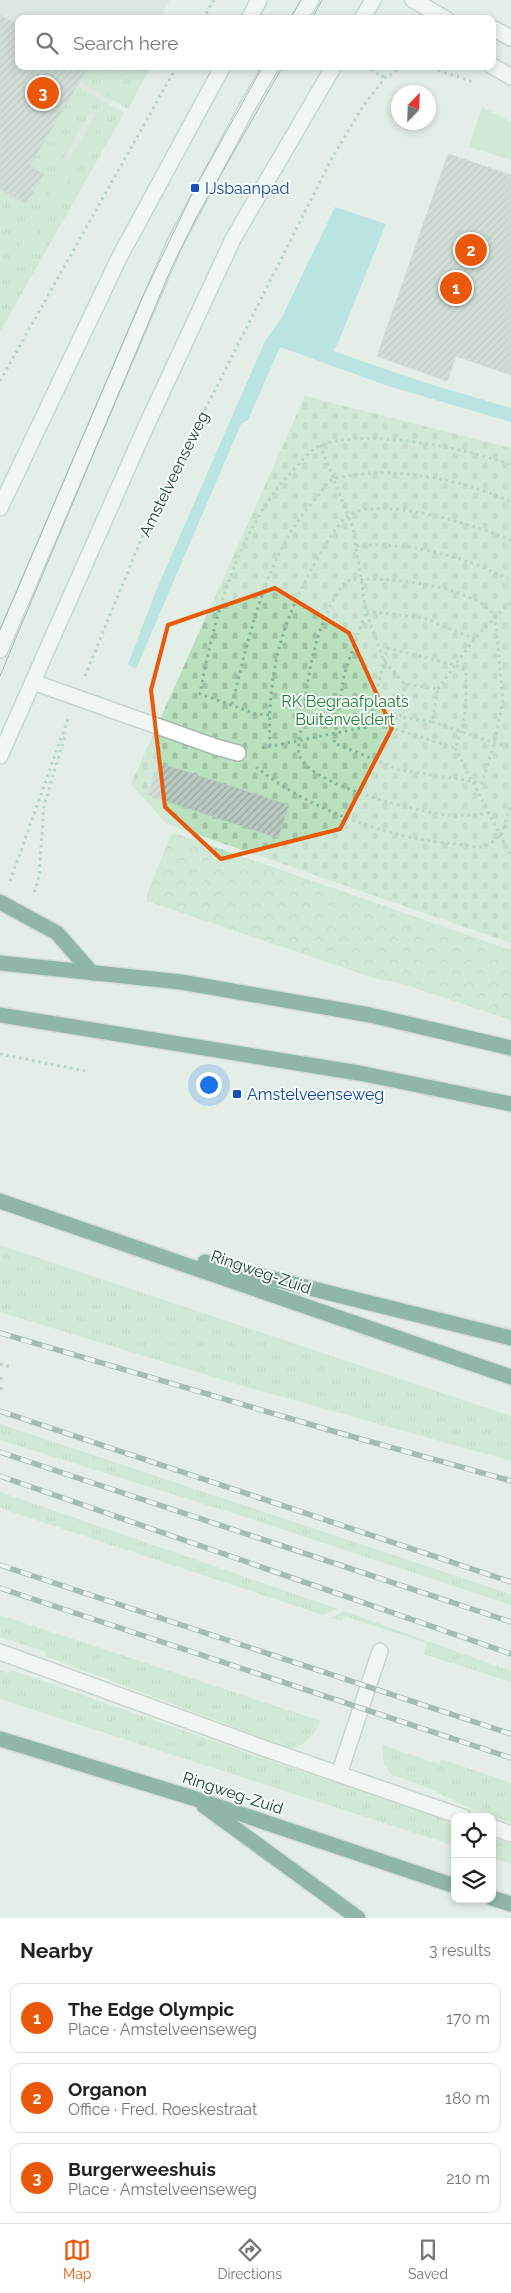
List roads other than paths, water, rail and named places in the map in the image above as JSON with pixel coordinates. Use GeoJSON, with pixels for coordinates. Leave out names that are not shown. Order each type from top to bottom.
{"type":"FeatureCollection","features":[{"type":"Feature","properties":{"kind":"highway"},"geometry":{"type":"LineString","coordinates":[[1,903],[47,927],[64,939],[92,973]]}},
{"type":"Feature","properties":{"kind":"highway"},"geometry":{"type":"LineString","coordinates":[[0,963],[181,982],[370,1015],[511,1048]]}},
{"type":"Feature","properties":{"kind":"highway"},"geometry":{"type":"LineString","coordinates":[[0,1015],[359,1073],[511,1104]]}},
{"type":"Feature","properties":{"kind":"highway","name":"Ringweg-Zuid"},"geometry":{"type":"LineString","coordinates":[[0,1201],[511,1377]]}},
{"type":"Feature","properties":{"kind":"highway"},"geometry":{"type":"LineString","coordinates":[[107,1237],[511,1338]]}},
{"type":"Feature","properties":{"kind":"highway","name":"Ringweg-Zuid"},"geometry":{"type":"LineString","coordinates":[[0,1739],[193,1798],[451,1885]]}},
{"type":"Feature","properties":{"kind":"highway"},"geometry":{"type":"LineString","coordinates":[[193,1798],[358,1918]]}},
{"type":"Feature","properties":{"kind":"highway"},"geometry":{"type":"LineString","coordinates":[[496,1899],[511,1904]]}},
{"type":"Feature","properties":{"kind":"main road"},"geometry":{"type":"LineString","coordinates":[[251,15],[259,0]]}},
{"type":"Feature","properties":{"kind":"main road"},"geometry":{"type":"LineString","coordinates":[[302,15],[311,0]]}},
{"type":"Feature","properties":{"kind":"main road"},"geometry":{"type":"LineString","coordinates":[[365,15],[374,0]]}},
{"type":"Feature","properties":{"kind":"main road"},"geometry":{"type":"LineString","coordinates":[[413,0],[441,15]]}},
{"type":"Feature","properties":{"kind":"main road"},"geometry":{"type":"LineString","coordinates":[[496,30],[511,38]]}},
{"type":"Feature","properties":{"kind":"main road"},"geometry":{"type":"LineString","coordinates":[[496,68],[511,77]]}},
{"type":"Feature","properties":{"kind":"main road"},"geometry":{"type":"LineString","coordinates":[[0,508],[120,256],[221,70]]}},
{"type":"Feature","properties":{"kind":"main road"},"geometry":{"type":"LineString","coordinates":[[0,650],[174,245],[270,70]]}},
{"type":"Feature","properties":{"kind":"main road"},"geometry":{"type":"LineString","coordinates":[[0,756],[143,433],[233,239],[332,70]]}},
{"type":"Feature","properties":{"kind":"main road"},"geometry":{"type":"LineString","coordinates":[[33,682],[77,696],[216,747],[238,753]]}},
{"type":"Feature","properties":{"kind":"main road"},"geometry":{"type":"LineString","coordinates":[[339,1774],[380,1651]]}},
{"type":"Feature","properties":{"kind":"main road"},"geometry":{"type":"LineString","coordinates":[[0,1652],[59,1672],[187,1721],[452,1813]]}},
{"type":"Feature","properties":{"kind":"main road"},"geometry":{"type":"LineString","coordinates":[[496,1828],[511,1834]]}},
{"type":"Feature","properties":{"kind":"water"},"geometry":{"type":"Polygon","coordinates":[[[335,207],[386,224],[338,343],[333,351],[423,382],[511,408],[511,422],[388,386],[280,347],[248,420],[241,424],[136,669],[128,664],[155,593],[265,341],[281,319],[335,207]]]}},
{"type":"Feature","properties":{"kind":"tram line"},"geometry":{"type":"LineString","coordinates":[[292,15],[301,0]]}},
{"type":"Feature","properties":{"kind":"tram line"},"geometry":{"type":"LineString","coordinates":[[314,15],[322,0]]}},
{"type":"Feature","properties":{"kind":"tram line"},"geometry":{"type":"LineString","coordinates":[[0,630],[142,298],[195,188],[261,70]]}},
{"type":"Feature","properties":{"kind":"tram line"},"geometry":{"type":"LineString","coordinates":[[0,676],[171,269],[197,216],[281,70]]}},
{"type":"Feature","properties":{"kind":"railway"},"geometry":{"type":"LineString","coordinates":[[0,1333],[336,1432],[511,1481]]}},
{"type":"Feature","properties":{"kind":"railway"},"geometry":{"type":"LineString","coordinates":[[0,1411],[511,1582]]}},
{"type":"Feature","properties":{"kind":"railway"},"geometry":{"type":"LineString","coordinates":[[0,1452],[511,1622]]}},
{"type":"Feature","properties":{"kind":"railway"},"geometry":{"type":"LineString","coordinates":[[0,1476],[511,1654]]}},
{"type":"Feature","properties":{"kind":"railway"},"geometry":{"type":"LineString","coordinates":[[0,1565],[511,1734]]}},
{"type":"Feature","properties":{"kind":"railway"},"geometry":{"type":"LineString","coordinates":[[0,1588],[511,1758]]}},
{"type":"Feature","properties":{"kind":"place","name":"Burgerweeshuis"},"geometry":{"type":"Point","coordinates":[43,93]}},
{"type":"Feature","properties":{"kind":"place","name":"IJsbaanpad"},"geometry":{"type":"Point","coordinates":[195,188]}},
{"type":"Feature","properties":{"kind":"place","name":"Organon"},"geometry":{"type":"Point","coordinates":[471,250]}},
{"type":"Feature","properties":{"kind":"place","name":"The Edge Olympic"},"geometry":{"type":"Point","coordinates":[456,288]}},
{"type":"Feature","properties":{"kind":"place","name":"Amstelveenseweg"},"geometry":{"type":"Point","coordinates":[237,1094]}},
{"type":"Feature","properties":{"kind":"park label","name":"RK Begraafplaats Buitenveldert"},"geometry":{"type":"Point","coordinates":[345,710]}}]}
